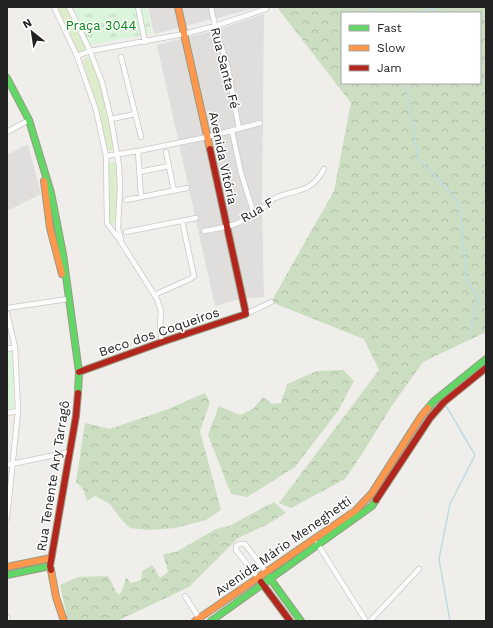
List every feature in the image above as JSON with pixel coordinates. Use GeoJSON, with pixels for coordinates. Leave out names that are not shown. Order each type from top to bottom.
{"type":"FeatureCollection","features":[{"type":"Feature","properties":{"kind":"street"},"geometry":{"type":"LineString","coordinates":[[54,7],[77,56],[96,110],[106,156],[106,220],[157,299],[161,311],[160,327],[162,342]]}},
{"type":"Feature","properties":{"kind":"street"},"geometry":{"type":"LineString","coordinates":[[69,7],[90,51],[102,82],[111,119],[117,154],[120,188],[118,223],[121,242]]}},
{"type":"Feature","properties":{"kind":"street"},"geometry":{"type":"LineString","coordinates":[[138,7],[145,42]]}},
{"type":"Feature","properties":{"kind":"street","name":"Avenida Vitória"},"geometry":{"type":"LineString","coordinates":[[178,7],[246,314]]}},
{"type":"Feature","properties":{"kind":"street","name":"Rua Santa Fé"},"geometry":{"type":"LineString","coordinates":[[211,7],[215,26],[228,68],[239,129]]}},
{"type":"Feature","properties":{"kind":"street"},"geometry":{"type":"LineString","coordinates":[[77,56],[90,51],[184,34],[215,26],[266,9]]}},
{"type":"Feature","properties":{"kind":"street"},"geometry":{"type":"LineString","coordinates":[[121,56],[141,137]]}},
{"type":"Feature","properties":{"kind":"street","name":"Rua Tenente Ary Tarragô"},"geometry":{"type":"LineString","coordinates":[[7,78],[30,120],[51,193],[63,254],[79,372],[76,416],[50,566],[56,597],[64,621]]}},
{"type":"Feature","properties":{"kind":"street"},"geometry":{"type":"LineString","coordinates":[[111,119],[135,114]]}},
{"type":"Feature","properties":{"kind":"street"},"geometry":{"type":"LineString","coordinates":[[7,132],[30,120]]}},
{"type":"Feature","properties":{"kind":"street"},"geometry":{"type":"LineString","coordinates":[[106,156],[208,137],[260,123]]}},
{"type":"Feature","properties":{"kind":"street"},"geometry":{"type":"LineString","coordinates":[[232,131],[241,173],[254,214]]}},
{"type":"Feature","properties":{"kind":"street"},"geometry":{"type":"LineString","coordinates":[[138,151],[141,197]]}},
{"type":"Feature","properties":{"kind":"street"},"geometry":{"type":"LineString","coordinates":[[166,152],[174,191]]}},
{"type":"Feature","properties":{"kind":"street"},"geometry":{"type":"LineString","coordinates":[[139,172],[169,166]]}},
{"type":"Feature","properties":{"kind":"street","name":"Rua F"},"geometry":{"type":"LineString","coordinates":[[204,231],[227,226],[244,220],[272,200],[309,187],[318,180],[324,169]]}},
{"type":"Feature","properties":{"kind":"street"},"geometry":{"type":"LineString","coordinates":[[126,200],[186,188]]}},
{"type":"Feature","properties":{"kind":"street"},"geometry":{"type":"LineString","coordinates":[[126,232],[196,218]]}},
{"type":"Feature","properties":{"kind":"street"},"geometry":{"type":"LineString","coordinates":[[154,295],[194,276],[182,221]]}},
{"type":"Feature","properties":{"kind":"street"},"geometry":{"type":"LineString","coordinates":[[108,225],[114,227],[118,223]]}},
{"type":"Feature","properties":{"kind":"street"},"geometry":{"type":"LineString","coordinates":[[7,308],[68,298]]}},
{"type":"Feature","properties":{"kind":"street"},"geometry":{"type":"LineString","coordinates":[[246,314],[271,302]]}},
{"type":"Feature","properties":{"kind":"street"},"geometry":{"type":"LineString","coordinates":[[7,314],[15,347],[18,411],[7,517]]}},
{"type":"Feature","properties":{"kind":"street","name":"Beco dos Coqueiros"},"geometry":{"type":"LineString","coordinates":[[79,372],[246,314]]}},
{"type":"Feature","properties":{"kind":"street"},"geometry":{"type":"LineString","coordinates":[[7,349],[15,347]]}},
{"type":"Feature","properties":{"kind":"street","name":"Avenida Mário Meneghetti"},"geometry":{"type":"LineString","coordinates":[[198,620],[355,511],[372,493],[422,414],[434,401],[486,359]]}},
{"type":"Feature","properties":{"kind":"street","name":"Avenida Mário Meneghetti"},"geometry":{"type":"LineString","coordinates":[[211,621],[372,506],[430,418],[444,402],[486,368]]}},
{"type":"Feature","properties":{"kind":"street"},"geometry":{"type":"LineString","coordinates":[[434,401],[440,406]]}},
{"type":"Feature","properties":{"kind":"street"},"geometry":{"type":"LineString","coordinates":[[7,413],[18,411]]}},
{"type":"Feature","properties":{"kind":"street"},"geometry":{"type":"LineString","coordinates":[[399,450],[405,455]]}},
{"type":"Feature","properties":{"kind":"street"},"geometry":{"type":"LineString","coordinates":[[7,465],[70,452]]}},
{"type":"Feature","properties":{"kind":"street"},"geometry":{"type":"LineString","coordinates":[[366,499],[372,506]]}},
{"type":"Feature","properties":{"kind":"street"},"geometry":{"type":"LineString","coordinates":[[314,539],[366,621]]}},
{"type":"Feature","properties":{"kind":"street"},"geometry":{"type":"LineString","coordinates":[[290,621],[236,550],[236,546],[239,544],[245,544],[301,621]]}},
{"type":"Feature","properties":{"kind":"street"},"geometry":{"type":"LineString","coordinates":[[7,567],[51,558]]}},
{"type":"Feature","properties":{"kind":"street"},"geometry":{"type":"LineString","coordinates":[[7,575],[50,566]]}},
{"type":"Feature","properties":{"kind":"street"},"geometry":{"type":"LineString","coordinates":[[370,621],[419,570]]}},
{"type":"Feature","properties":{"kind":"street"},"geometry":{"type":"LineString","coordinates":[[185,596],[198,620]]}},
{"type":"Feature","properties":{"kind":"street"},"geometry":{"type":"LineString","coordinates":[[7,617],[8,621]]}},
{"type":"Feature","properties":{"kind":"shaded area"},"geometry":{"type":"Polygon","coordinates":[[[148,7],[260,7],[154,34],[148,7]]]}},
{"type":"Feature","properties":{"kind":"shaded area"},"geometry":{"type":"Polygon","coordinates":[[[264,14],[262,206],[264,297],[240,299],[215,306],[157,45],[217,30],[264,14]]]}},
{"type":"Feature","properties":{"kind":"shaded area"},"geometry":{"type":"Polygon","coordinates":[[[28,144],[41,194],[7,211],[7,155],[28,144]]]}},
{"type":"Feature","properties":{"kind":"green space"},"geometry":{"type":"Polygon","coordinates":[[[57,7],[66,7],[85,47],[84,51],[78,51],[57,7]]]}},
{"type":"Feature","properties":{"kind":"green space","name":"Praça 3044"},"geometry":{"type":"Polygon","coordinates":[[[73,7],[146,7],[152,33],[90,45],[73,7]]]}},
{"type":"Feature","properties":{"kind":"green space"},"geometry":{"type":"Polygon","coordinates":[[[277,7],[486,7],[486,332],[423,362],[393,404],[345,479],[291,508],[279,503],[379,370],[364,339],[271,302],[334,191],[351,103],[277,7]]]}},
{"type":"Feature","properties":{"kind":"green space"},"geometry":{"type":"Polygon","coordinates":[[[85,57],[90,58],[100,83],[107,108],[114,148],[111,151],[106,148],[97,106],[83,62],[85,57]]]}},
{"type":"Feature","properties":{"kind":"green space"},"geometry":{"type":"Polygon","coordinates":[[[111,162],[116,164],[118,198],[116,221],[113,224],[109,222],[108,165],[111,162]]]}},
{"type":"Feature","properties":{"kind":"green space"},"geometry":{"type":"Polygon","coordinates":[[[12,351],[14,409],[7,410],[7,352],[12,351]]]}},
{"type":"Feature","properties":{"kind":"green space"},"geometry":{"type":"Polygon","coordinates":[[[343,370],[354,381],[338,411],[295,467],[247,497],[231,494],[208,435],[219,406],[240,415],[253,409],[263,397],[272,404],[281,403],[287,384],[317,371],[343,370]]]}},
{"type":"Feature","properties":{"kind":"green space"},"geometry":{"type":"Polygon","coordinates":[[[205,393],[210,402],[200,431],[221,510],[206,520],[175,528],[150,530],[130,528],[120,518],[110,504],[95,496],[87,501],[83,489],[76,482],[85,423],[110,429],[168,409],[205,393]]]}},
{"type":"Feature","properties":{"kind":"green space"},"geometry":{"type":"Polygon","coordinates":[[[274,502],[286,513],[266,525],[238,538],[189,587],[117,621],[68,621],[60,585],[78,577],[108,576],[118,595],[122,591],[126,577],[131,583],[141,580],[142,571],[152,565],[160,578],[168,572],[163,554],[176,552],[216,529],[229,526],[274,502]]]}},
{"type":"Feature","properties":{"kind":"waterway"},"geometry":{"type":"LineString","coordinates":[[371,7],[374,12]]}},
{"type":"Feature","properties":{"kind":"waterway"},"geometry":{"type":"LineString","coordinates":[[388,7],[394,12]]}},
{"type":"Feature","properties":{"kind":"waterway"},"geometry":{"type":"LineString","coordinates":[[419,12],[441,7]]}},
{"type":"Feature","properties":{"kind":"waterway"},"geometry":{"type":"LineString","coordinates":[[406,84],[418,158],[459,202],[467,282],[478,297],[469,336]]}},
{"type":"Feature","properties":{"kind":"waterway"},"geometry":{"type":"LineString","coordinates":[[445,404],[475,455],[450,504],[439,559],[450,621]]}},
{"type":"Feature","properties":{"kind":"traffic: fast"},"geometry":{"type":"LineString","coordinates":[[7,78],[29,120],[51,193],[63,254],[79,372],[78,393]]}},
{"type":"Feature","properties":{"kind":"traffic: fast"},"geometry":{"type":"LineString","coordinates":[[428,408],[434,401],[486,359]]}},
{"type":"Feature","properties":{"kind":"traffic: fast"},"geometry":{"type":"LineString","coordinates":[[211,621],[372,506],[376,500]]}},
{"type":"Feature","properties":{"kind":"traffic: fast"},"geometry":{"type":"LineString","coordinates":[[7,575],[50,566]]}},
{"type":"Feature","properties":{"kind":"traffic: fast"},"geometry":{"type":"LineString","coordinates":[[269,577],[301,621]]}},
{"type":"Feature","properties":{"kind":"traffic: slow"},"geometry":{"type":"LineString","coordinates":[[178,7],[210,149]]}},
{"type":"Feature","properties":{"kind":"traffic: slow"},"geometry":{"type":"LineString","coordinates":[[44,181],[50,228],[62,274]]}},
{"type":"Feature","properties":{"kind":"traffic: slow"},"geometry":{"type":"LineString","coordinates":[[195,621],[355,511],[372,493],[428,408]]}},
{"type":"Feature","properties":{"kind":"traffic: slow"},"geometry":{"type":"LineString","coordinates":[[7,567],[51,558]]}},
{"type":"Feature","properties":{"kind":"traffic: slow"},"geometry":{"type":"LineString","coordinates":[[51,570],[56,597],[64,621]]}},
{"type":"Feature","properties":{"kind":"traffic: jam"},"geometry":{"type":"LineString","coordinates":[[79,372],[246,314],[210,149]]}},
{"type":"Feature","properties":{"kind":"traffic: jam"},"geometry":{"type":"LineString","coordinates":[[376,500],[430,418],[444,402],[486,368]]}},
{"type":"Feature","properties":{"kind":"traffic: jam"},"geometry":{"type":"LineString","coordinates":[[51,570],[50,566],[76,416],[78,393]]}},
{"type":"Feature","properties":{"kind":"traffic: jam"},"geometry":{"type":"LineString","coordinates":[[261,582],[290,621]]}}]}
